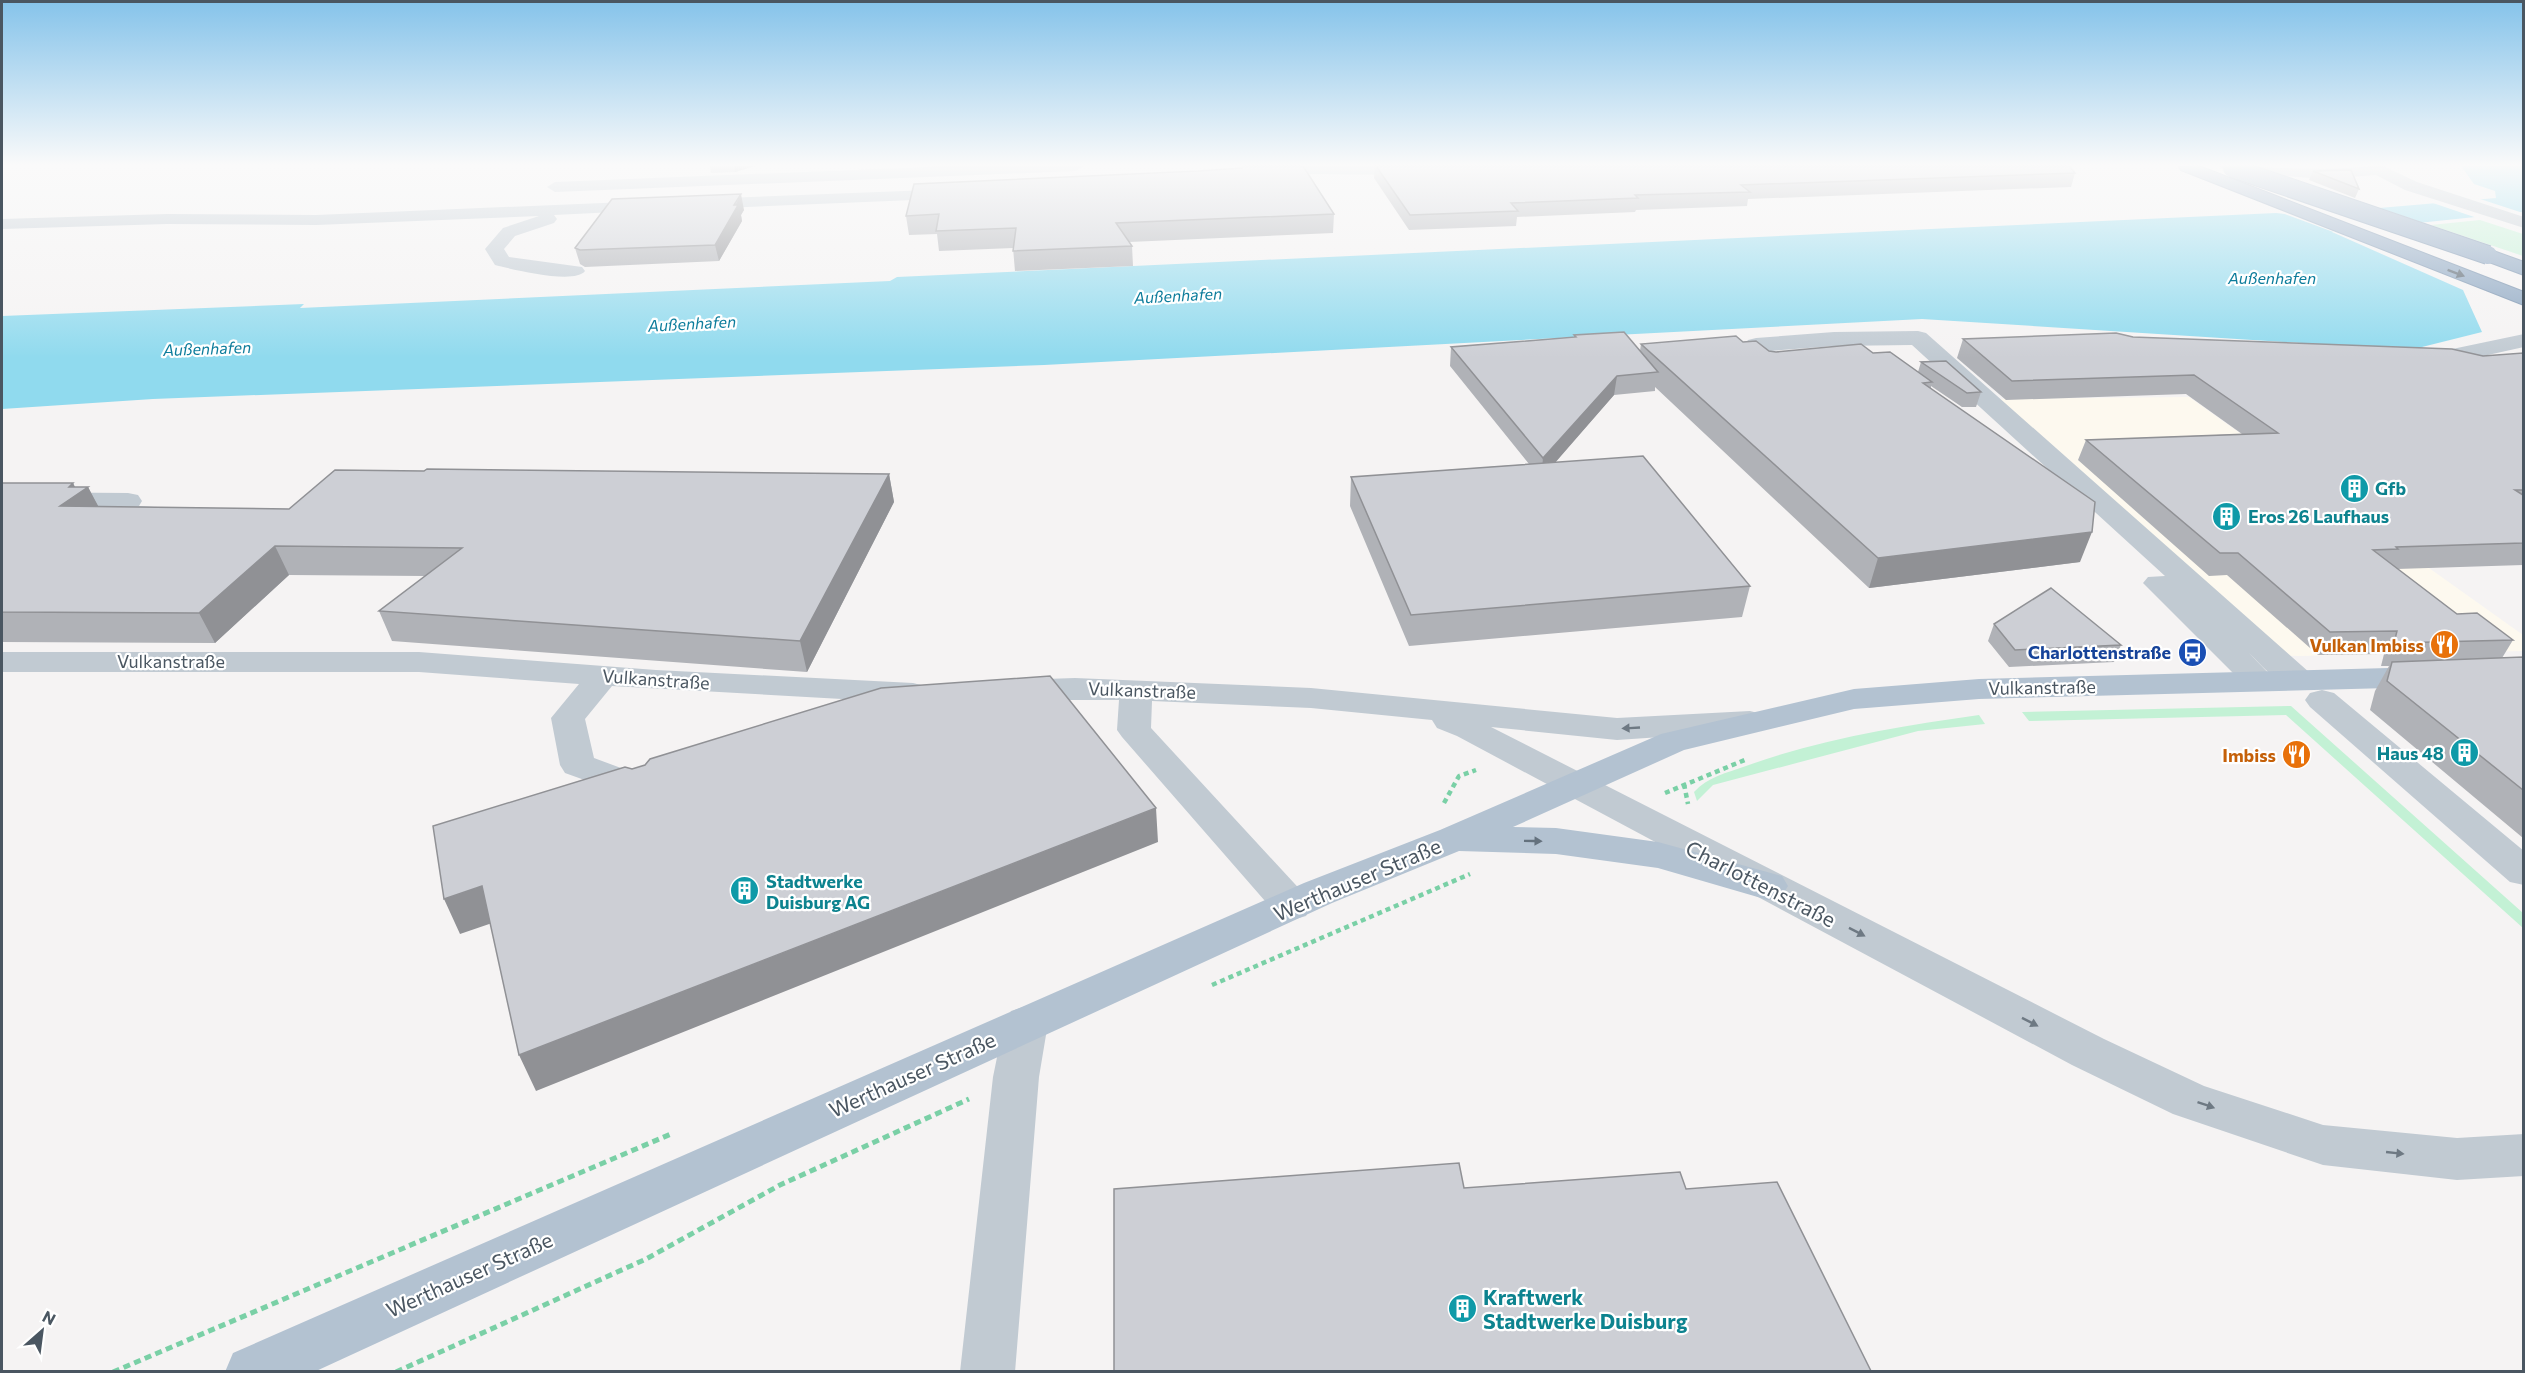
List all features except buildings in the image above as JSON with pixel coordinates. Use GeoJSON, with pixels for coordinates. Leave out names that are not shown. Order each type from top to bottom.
{"type":"FeatureCollection","features":[{"type":"Feature","properties":{"kind":"highway"},"geometry":{"type":"LineString","coordinates":[[2348,230],[2523,299]]}},
{"type":"Feature","properties":{"kind":"highway"},"geometry":{"type":"LineString","coordinates":[[2379,230],[2523,278]]}},
{"type":"Feature","properties":{"kind":"highway"},"geometry":{"type":"LineString","coordinates":[[2415,230],[2523,268]]}},
{"type":"Feature","properties":{"kind":"main road","name":"Vulkanstraße"},"geometry":{"type":"LineString","coordinates":[[1575,784],[1673,742],[1752,721],[1854,699],[1979,688],[2260,681],[2310,690],[2452,676]]}},
{"type":"Feature","properties":{"kind":"main road","name":"Werthauser Straße"},"geometry":{"type":"LineString","coordinates":[[252,1371],[1026,1023],[1575,784]]}},
{"type":"Feature","properties":{"kind":"main road"},"geometry":{"type":"LineString","coordinates":[[1453,839],[1556,841],[1658,855],[1768,886]]}},
{"type":"Feature","properties":{"kind":"street"},"geometry":{"type":"LineString","coordinates":[[515,230],[509,232],[494,249],[502,261],[528,267],[575,271]]}},
{"type":"Feature","properties":{"kind":"street"},"geometry":{"type":"LineString","coordinates":[[1756,345],[1834,339],[1918,338],[1942,345],[2310,690],[2523,872]]}},
{"type":"Feature","properties":{"kind":"street"},"geometry":{"type":"LineString","coordinates":[[2402,357],[2438,359],[2523,340]]}},
{"type":"Feature","properties":{"kind":"street"},"geometry":{"type":"LineString","coordinates":[[1991,439],[2017,455],[2111,537],[2260,681]]}},
{"type":"Feature","properties":{"kind":"street"},"geometry":{"type":"LineString","coordinates":[[2,500],[128,501],[121,514],[179,514]]}},
{"type":"Feature","properties":{"kind":"street","name":"Vulkanstraße"},"geometry":{"type":"LineString","coordinates":[[2,662],[419,662],[869,692],[948,693]]}},
{"type":"Feature","properties":{"kind":"street"},"geometry":{"type":"LineString","coordinates":[[603,676],[568,718],[578,765],[643,789]]}},
{"type":"Feature","properties":{"kind":"street","name":"Vulkanstraße"},"geometry":{"type":"LineString","coordinates":[[982,692],[1075,688],[1138,689],[1311,698],[1412,707]]}},
{"type":"Feature","properties":{"kind":"street"},"geometry":{"type":"LineString","coordinates":[[1138,689],[1133,710],[1134,730],[1292,906]]}},
{"type":"Feature","properties":{"kind":"street"},"geometry":{"type":"LineString","coordinates":[[1412,707],[1617,729],[1752,721]]}},
{"type":"Feature","properties":{"kind":"street","name":"Charlottenstraße"},"geometry":{"type":"LineString","coordinates":[[1412,707],[1469,729],[2088,1052],[2189,1100],[2323,1145],[2457,1160],[2523,1155]]}},
{"type":"Feature","properties":{"kind":"street"},"geometry":{"type":"LineString","coordinates":[[987,1371],[1016,1077],[1026,1023]]}},
{"type":"Feature","properties":{"kind":"path"},"geometry":{"type":"LineString","coordinates":[[1623,811],[1751,758]]}},
{"type":"Feature","properties":{"kind":"path"},"geometry":{"type":"LineString","coordinates":[[1684,784],[1690,808]]}},
{"type":"Feature","properties":{"kind":"path"},"geometry":{"type":"LineString","coordinates":[[1210,986],[1471,873]]}},
{"type":"Feature","properties":{"kind":"path"},"geometry":{"type":"LineString","coordinates":[[396,1371],[646,1259],[780,1185],[1016,1077]]}},
{"type":"Feature","properties":{"kind":"shaded area"},"geometry":{"type":"Polygon","coordinates":[[[2189,397],[2523,635],[2523,651],[2252,655],[1976,399],[2189,397]]]}},
{"type":"Feature","properties":{"kind":"green space"},"geometry":{"type":"Polygon","coordinates":[[[2446,230],[2511,230],[2523,234],[2523,256],[2446,230]]]}},
{"type":"Feature","properties":{"kind":"green space"},"geometry":{"type":"Polygon","coordinates":[[[2291,706],[2523,913],[2523,928],[2286,715],[2029,721],[2022,712],[2291,706]]]}},
{"type":"Feature","properties":{"kind":"green space"},"geometry":{"type":"Polygon","coordinates":[[[1979,715],[1985,724],[1918,731],[1713,785],[1697,801],[1694,792],[1718,776],[1803,748],[1890,729],[1979,715]]]}},
{"type":"Feature","properties":{"kind":"water","name":"Außenhafen"},"geometry":{"type":"Polygon","coordinates":[[[1908,230],[2350,230],[2332,232],[2463,290],[2482,332],[2410,350],[1922,319],[1044,365],[153,399],[2,409],[2,316],[304,304],[300,308],[890,281],[897,277],[1908,230]]]}},
{"type":"Feature","properties":{"kind":"pier"},"geometry":{"type":"Polygon","coordinates":[[[2328,230],[2371,230],[2341,232],[2374,247],[2328,230]]]}},
{"type":"Feature","properties":{"kind":"place","name":"Gfb"},"geometry":{"type":"Point","coordinates":[2354,488]}},
{"type":"Feature","properties":{"kind":"place","name":"Eros 26 Laufhaus"},"geometry":{"type":"Point","coordinates":[2227,516]}},
{"type":"Feature","properties":{"kind":"place","name":"Vulkan Imbiss"},"geometry":{"type":"Point","coordinates":[2445,645]}},
{"type":"Feature","properties":{"kind":"place","name":"Charlottenstraße"},"geometry":{"type":"Point","coordinates":[2192,652]}},
{"type":"Feature","properties":{"kind":"place","name":"Haus 48"},"geometry":{"type":"Point","coordinates":[2465,753]}},
{"type":"Feature","properties":{"kind":"place","name":"Imbiss"},"geometry":{"type":"Point","coordinates":[2297,755]}},
{"type":"Feature","properties":{"kind":"place","name":"Stadtwerke Duisburg AG"},"geometry":{"type":"Point","coordinates":[745,891]}},
{"type":"Feature","properties":{"kind":"place","name":"Kraftwerk Stadtwerke Duisburg"},"geometry":{"type":"Point","coordinates":[1462,1308]}}]}
